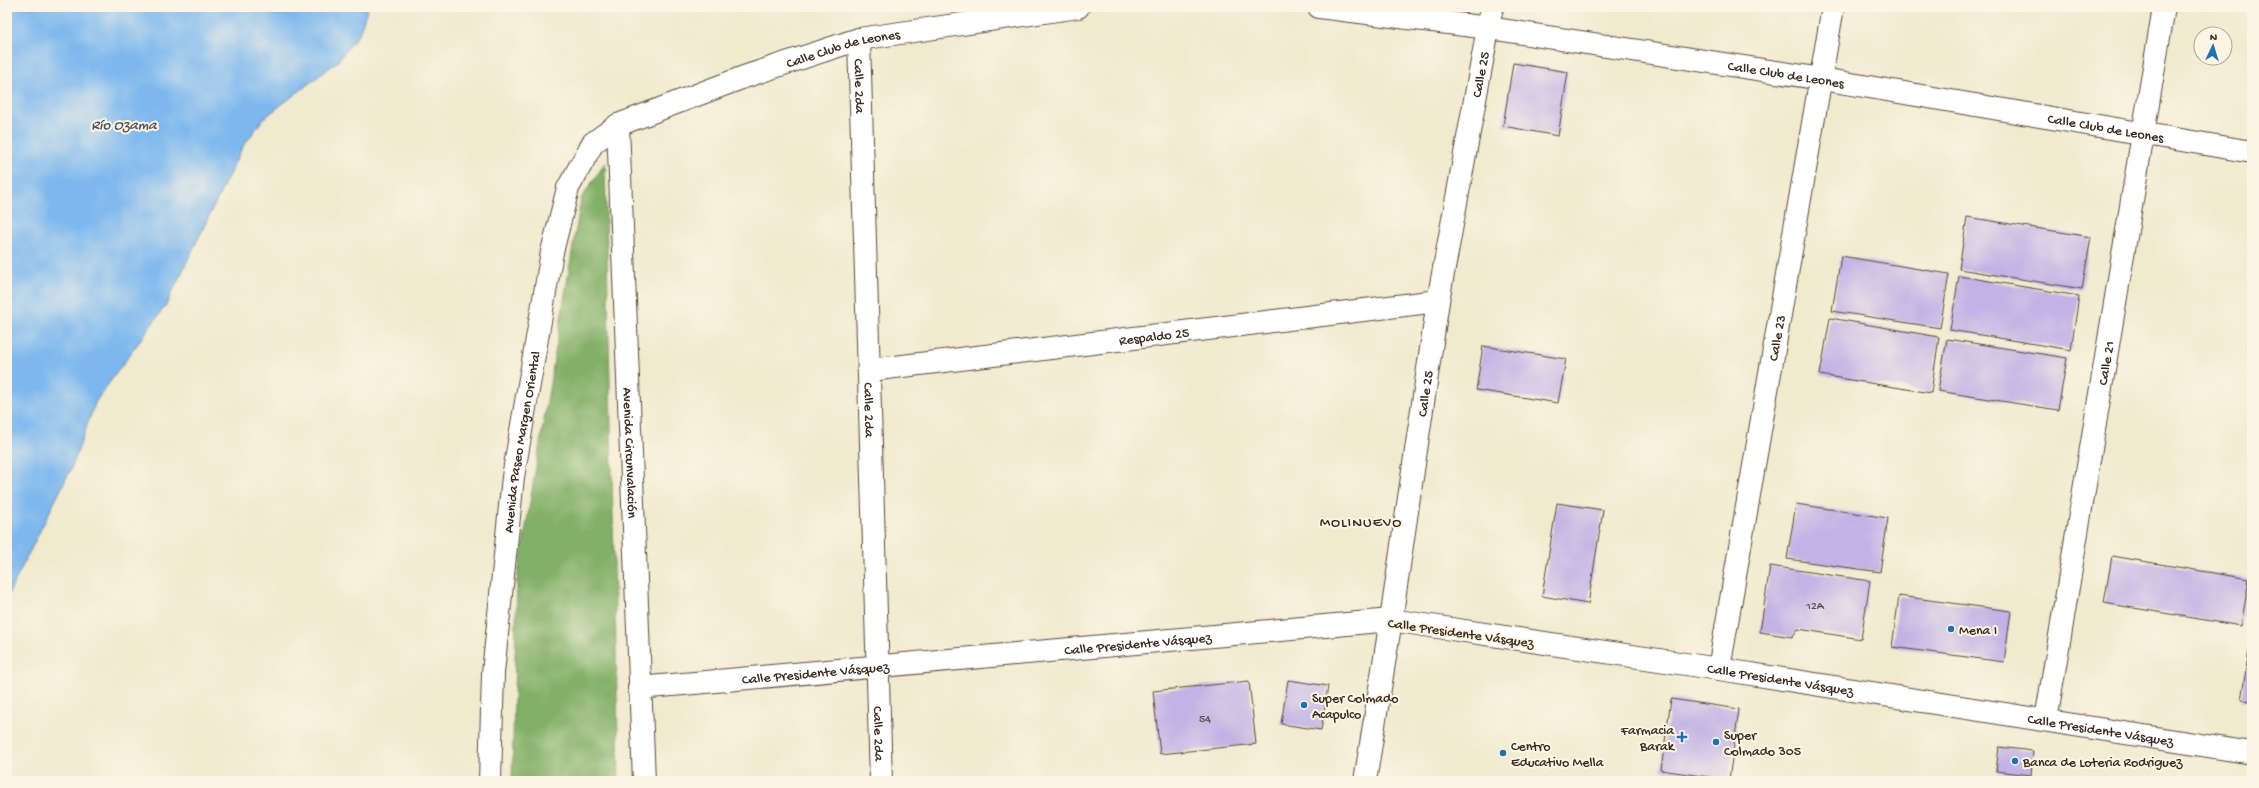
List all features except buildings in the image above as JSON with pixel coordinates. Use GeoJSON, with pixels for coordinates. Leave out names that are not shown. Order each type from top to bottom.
{"type":"FeatureCollection","features":[{"type":"Feature","properties":{"kind":"street","name":"Calle Club de Leones"},"geometry":{"type":"LineString","coordinates":[[618,125],[744,77],[859,39],[1078,7]]}},
{"type":"Feature","properties":{"kind":"street","name":"Calle Club de Leones"},"geometry":{"type":"LineString","coordinates":[[1319,7],[1491,17],[1822,79],[2144,135],[2252,152]]}},
{"type":"Feature","properties":{"kind":"street","name":"Calle 23"},"geometry":{"type":"LineString","coordinates":[[1719,669],[1822,79],[1833,7]]}},
{"type":"Feature","properties":{"kind":"street","name":"Calle 21"},"geometry":{"type":"LineString","coordinates":[[2046,720],[2164,7]]}},
{"type":"Feature","properties":{"kind":"street","name":"Calle 25"},"geometry":{"type":"LineString","coordinates":[[1365,781],[1391,620],[1438,301],[1491,17]]}},
{"type":"Feature","properties":{"kind":"street","name":"Calle 2da"},"geometry":{"type":"LineString","coordinates":[[859,39],[881,781]]}},
{"type":"Feature","properties":{"kind":"street","name":"Avenida Circunvalación"},"geometry":{"type":"LineString","coordinates":[[618,125],[644,781]]}},
{"type":"Feature","properties":{"kind":"street","name":"Avenida Paseo Margen Oriental"},"geometry":{"type":"LineString","coordinates":[[490,781],[493,673],[513,477],[552,252],[568,188],[593,143],[618,125]]}},
{"type":"Feature","properties":{"kind":"street","name":"Respaldo 25"},"geometry":{"type":"LineString","coordinates":[[870,370],[1438,301]]}},
{"type":"Feature","properties":{"kind":"street","name":"Calle Presidente Vásquez"},"geometry":{"type":"LineString","coordinates":[[640,688],[1391,620],[1719,669],[2252,753]]}},
{"type":"Feature","properties":{"kind":"green space"},"geometry":{"type":"Polygon","coordinates":[[[605,163],[619,781],[512,781],[517,580],[581,199],[605,163]]]}},
{"type":"Feature","properties":{"kind":"water","name":"Río Ozama"},"geometry":{"type":"Polygon","coordinates":[[[7,7],[368,7],[359,34],[337,62],[263,119],[242,148],[166,305],[96,401],[72,467],[7,597],[7,7]]]}},
{"type":"Feature","properties":{"kind":"place","name":"Mena I"},"geometry":{"type":"Point","coordinates":[1951,629]}},
{"type":"Feature","properties":{"kind":"place","name":"Super Colmado Acapulco"},"geometry":{"type":"Point","coordinates":[1304,705]}},
{"type":"Feature","properties":{"kind":"place","name":"Farmacia Barak"},"geometry":{"type":"Point","coordinates":[1682,737]}},
{"type":"Feature","properties":{"kind":"place","name":"Super Colmado 305"},"geometry":{"type":"Point","coordinates":[1716,742]}},
{"type":"Feature","properties":{"kind":"place","name":"Centro Educativo Mella"},"geometry":{"type":"Point","coordinates":[1503,753]}},
{"type":"Feature","properties":{"kind":"place","name":"Banca de Loteria Rodriguez"},"geometry":{"type":"Point","coordinates":[2015,761]}},
{"type":"Feature","properties":{"kind":"district","name":"MOLINUEVO"},"geometry":{"type":"Point","coordinates":[1361,521]}}]}
